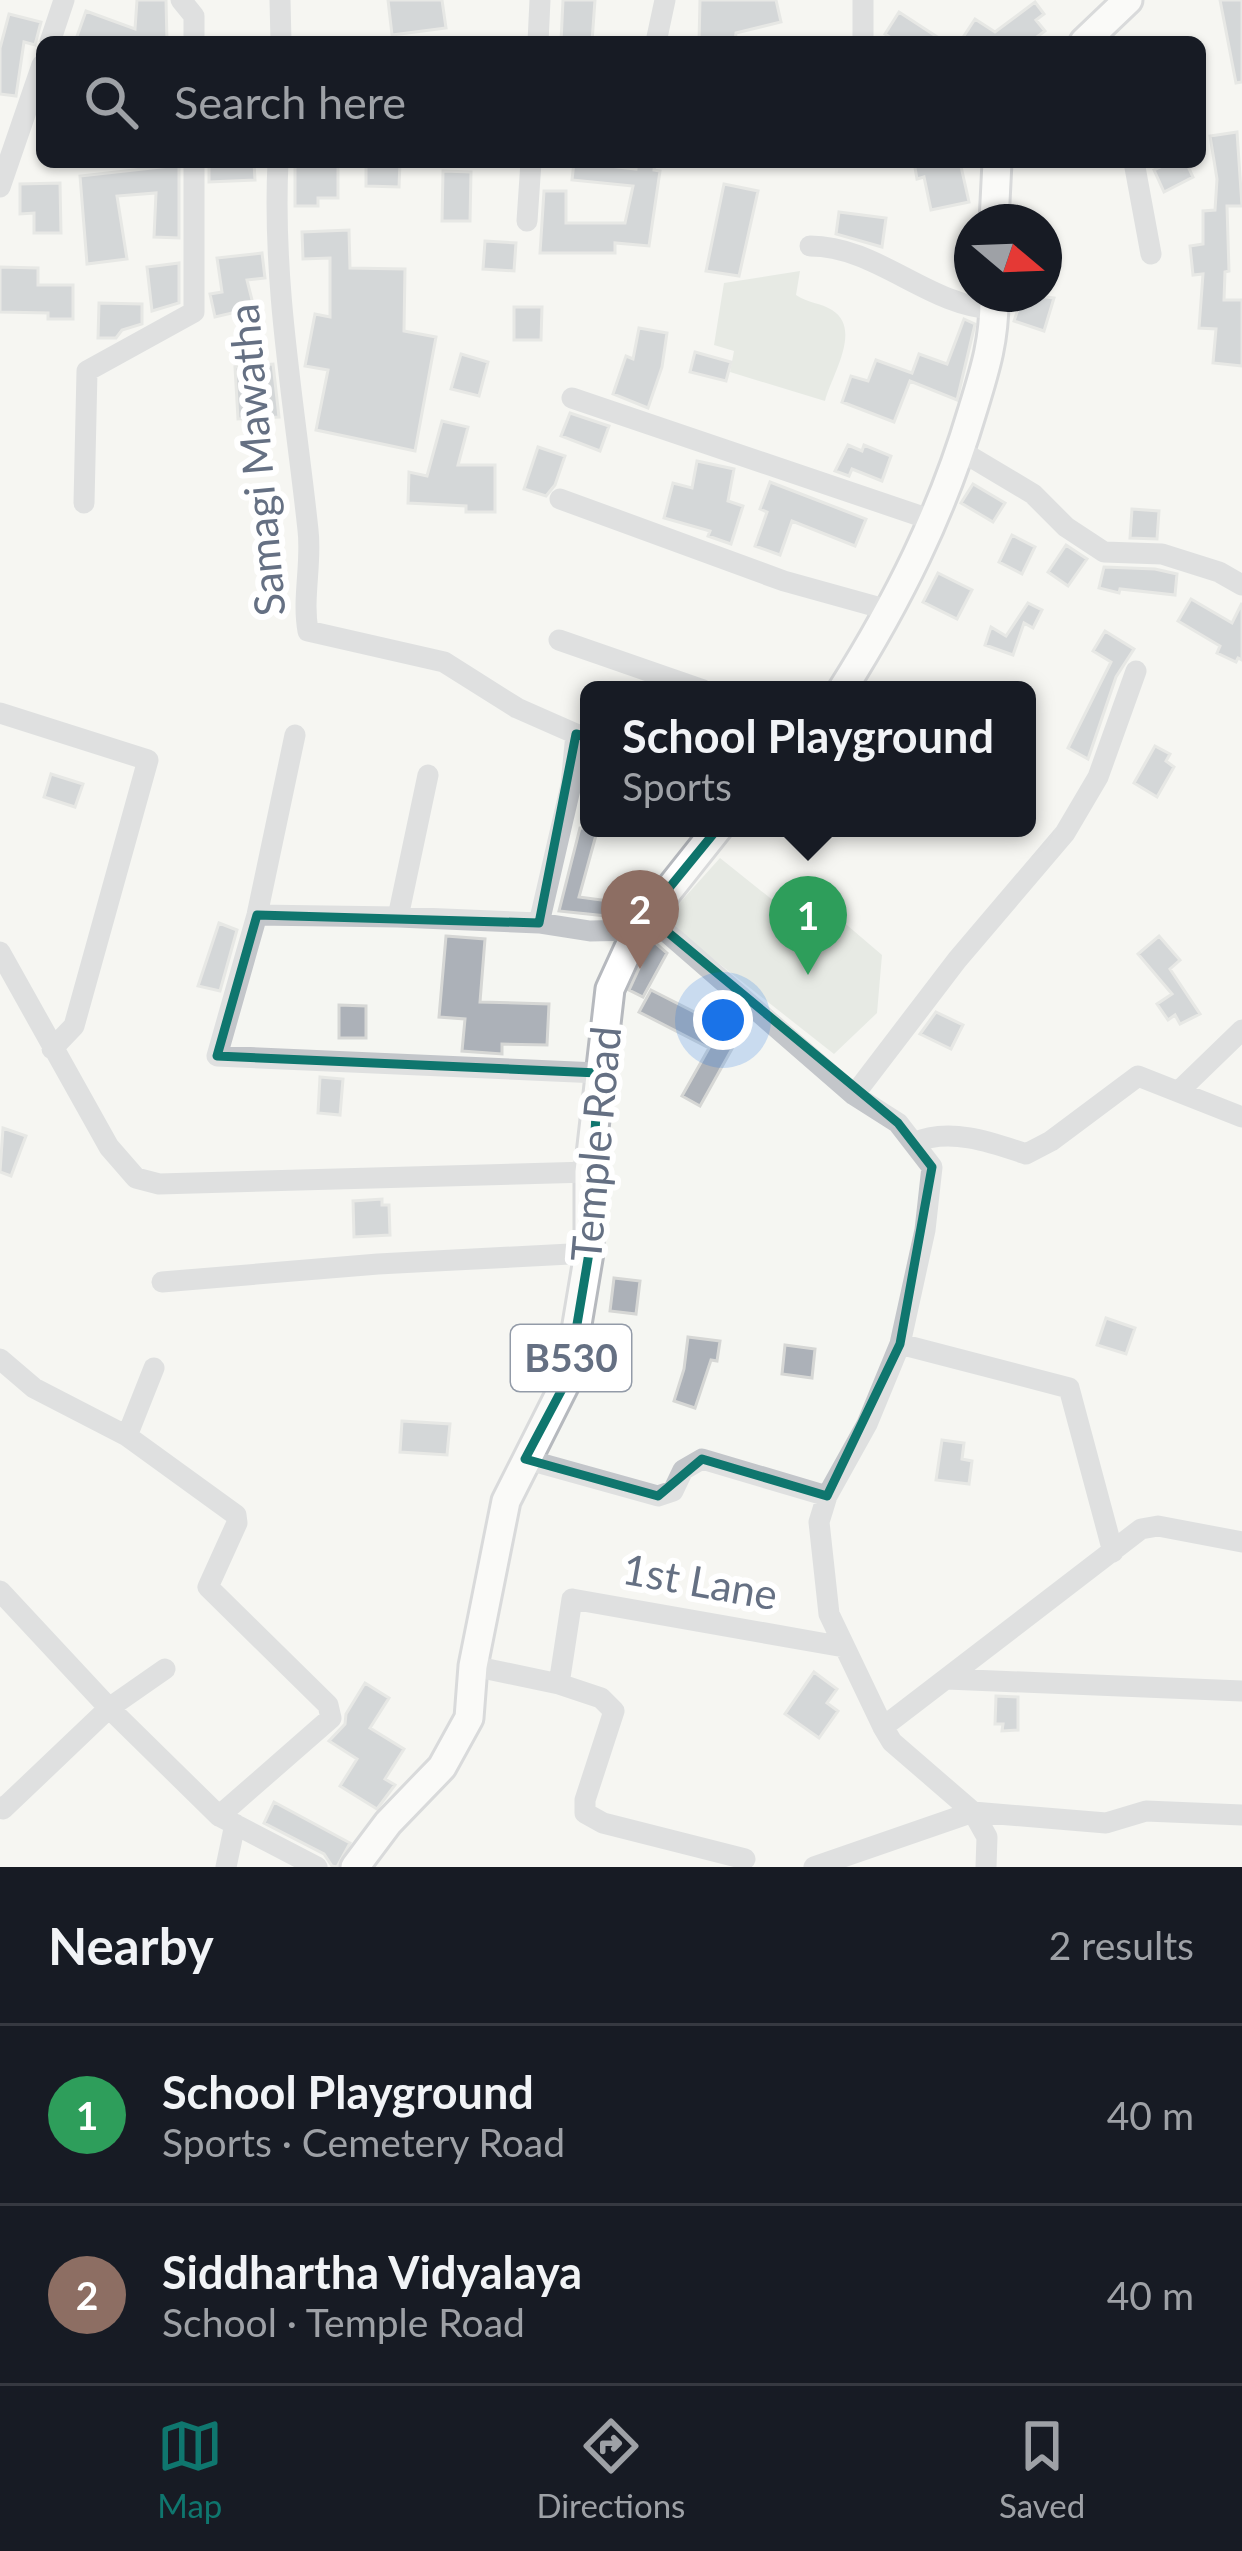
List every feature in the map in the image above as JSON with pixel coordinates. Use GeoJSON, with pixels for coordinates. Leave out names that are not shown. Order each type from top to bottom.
{"type":"FeatureCollection","features":[{"type":"Feature","properties":{"kind":"main road"},"geometry":{"type":"LineString","coordinates":[[1090,36],[1113,15]]}},
{"type":"Feature","properties":{"kind":"main road"},"geometry":{"type":"LineString","coordinates":[[995,204],[997,168]]}},
{"type":"Feature","properties":{"kind":"main road"},"geometry":{"type":"LineString","coordinates":[[848,681],[892,611],[935,520],[994,337],[994,312]]}},
{"type":"Feature","properties":{"kind":"main road","name":"Temple Road"},"geometry":{"type":"LineString","coordinates":[[355,1867],[388,1823],[442,1767],[469,1718],[473,1666],[506,1501],[568,1378],[590,1253],[590,1172],[610,989],[642,922],[711,837]]}},
{"type":"Feature","properties":{"kind":"street"},"geometry":{"type":"LineString","coordinates":[[52,36],[64,0]]}},
{"type":"Feature","properties":{"kind":"street"},"geometry":{"type":"LineString","coordinates":[[181,0],[194,16],[194,36]]}},
{"type":"Feature","properties":{"kind":"street"},"geometry":{"type":"LineString","coordinates":[[280,0],[281,36]]}},
{"type":"Feature","properties":{"kind":"street"},"geometry":{"type":"LineString","coordinates":[[538,36],[540,0]]}},
{"type":"Feature","properties":{"kind":"street"},"geometry":{"type":"LineString","coordinates":[[657,36],[665,0]]}},
{"type":"Feature","properties":{"kind":"street"},"geometry":{"type":"LineString","coordinates":[[0,188],[36,83]]}},
{"type":"Feature","properties":{"kind":"street"},"geometry":{"type":"LineString","coordinates":[[84,503],[87,371],[194,312],[194,168]]}},
{"type":"Feature","properties":{"kind":"street","name":"Samagi Mawatha"},"geometry":{"type":"LineString","coordinates":[[278,168],[286,370],[309,536],[308,631],[444,662],[518,708],[580,735]]}},
{"type":"Feature","properties":{"kind":"street"},"geometry":{"type":"LineString","coordinates":[[527,221],[531,168]]}},
{"type":"Feature","properties":{"kind":"street"},"geometry":{"type":"LineString","coordinates":[[1135,168],[1150,254]]}},
{"type":"Feature","properties":{"kind":"street"},"geometry":{"type":"LineString","coordinates":[[810,246],[855,254],[954,299]]}},
{"type":"Feature","properties":{"kind":"street"},"geometry":{"type":"LineString","coordinates":[[572,398],[935,520]]}},
{"type":"Feature","properties":{"kind":"street"},"geometry":{"type":"LineString","coordinates":[[961,451],[1033,494],[1066,527],[1104,552],[1162,554],[1219,572],[1242,585]]}},
{"type":"Feature","properties":{"kind":"street"},"geometry":{"type":"LineString","coordinates":[[560,499],[784,581],[892,611]]}},
{"type":"Feature","properties":{"kind":"street"},"geometry":{"type":"LineString","coordinates":[[559,640],[677,681]]}},
{"type":"Feature","properties":{"kind":"street"},"geometry":{"type":"LineString","coordinates":[[854,1095],[957,960],[1065,833],[1098,777],[1136,670]]}},
{"type":"Feature","properties":{"kind":"street"},"geometry":{"type":"LineString","coordinates":[[0,713],[148,760],[74,1026],[52,1049]]}},
{"type":"Feature","properties":{"kind":"street"},"geometry":{"type":"LineString","coordinates":[[295,736],[256,915],[217,1056],[598,1073]]}},
{"type":"Feature","properties":{"kind":"street","name":"Samagi Mawatha"},"geometry":{"type":"LineString","coordinates":[[539,923],[580,748]]}},
{"type":"Feature","properties":{"kind":"street"},"geometry":{"type":"LineString","coordinates":[[398,916],[428,775]]}},
{"type":"Feature","properties":{"kind":"street"},"geometry":{"type":"LineString","coordinates":[[256,915],[398,916],[539,923],[590,931],[642,922],[854,1095],[898,1123],[914,1143],[932,1167],[925,1230],[900,1344],[819,1522],[830,1614],[844,1647],[892,1742],[973,1812],[987,1837],[986,1867]]}},
{"type":"Feature","properties":{"kind":"street"},"geometry":{"type":"LineString","coordinates":[[0,952],[110,1147],[136,1178],[159,1184],[590,1172]]}},
{"type":"Feature","properties":{"kind":"street"},"geometry":{"type":"LineString","coordinates":[[1180,1090],[1242,1030]]}},
{"type":"Feature","properties":{"kind":"street"},"geometry":{"type":"LineString","coordinates":[[914,1143],[932,1134],[988,1142],[1026,1154],[1052,1141],[1138,1076],[1242,1117]]}},
{"type":"Feature","properties":{"kind":"street"},"geometry":{"type":"LineString","coordinates":[[162,1282],[590,1253]]}},
{"type":"Feature","properties":{"kind":"street"},"geometry":{"type":"LineString","coordinates":[[900,1344],[1069,1388],[1113,1552]]}},
{"type":"Feature","properties":{"kind":"street"},"geometry":{"type":"LineString","coordinates":[[0,1359],[34,1388],[127,1436],[236,1515],[237,1523],[208,1587],[328,1705],[331,1718],[227,1820],[226,1867]]}},
{"type":"Feature","properties":{"kind":"street"},"geometry":{"type":"LineString","coordinates":[[127,1436],[154,1367]]}},
{"type":"Feature","properties":{"kind":"street"},"geometry":{"type":"LineString","coordinates":[[525,1459],[658,1496],[673,1491],[683,1470],[702,1459],[827,1496]]}},
{"type":"Feature","properties":{"kind":"street"},"geometry":{"type":"LineString","coordinates":[[883,1727],[1141,1529],[1158,1526],[1242,1542]]}},
{"type":"Feature","properties":{"kind":"street"},"geometry":{"type":"LineString","coordinates":[[0,1591],[109,1708],[227,1820],[317,1867]]}},
{"type":"Feature","properties":{"kind":"street","name":"1st Lane"},"geometry":{"type":"LineString","coordinates":[[559,1684],[572,1598],[844,1647]]}},
{"type":"Feature","properties":{"kind":"street"},"geometry":{"type":"LineString","coordinates":[[473,1666],[559,1684],[601,1698],[614,1711],[585,1813],[603,1823],[745,1859]]}},
{"type":"Feature","properties":{"kind":"street"},"geometry":{"type":"LineString","coordinates":[[0,1807],[109,1708],[165,1669]]}},
{"type":"Feature","properties":{"kind":"street"},"geometry":{"type":"LineString","coordinates":[[946,1679],[1242,1691]]}},
{"type":"Feature","properties":{"kind":"street"},"geometry":{"type":"LineString","coordinates":[[814,1867],[973,1812],[1106,1822],[1146,1811],[1242,1815]]}},
{"type":"Feature","properties":{"kind":"highlighted area"},"geometry":{"type":"Polygon","coordinates":[[[576,734],[759,778],[647,915],[898,1123],[932,1167],[900,1344],[827,1496],[702,1459],[658,1496],[525,1459],[568,1378],[589,1253],[598,1073],[217,1056],[257,915],[539,923],[576,734]]]}},
{"type":"Feature","properties":{"kind":"shaded area"},"geometry":{"type":"Polygon","coordinates":[[[800,271],[796,295],[832,310],[845,329],[825,401],[730,372],[734,351],[714,345],[724,283],[800,271]]]}},
{"type":"Feature","properties":{"kind":"shaded area"},"geometry":{"type":"Polygon","coordinates":[[[720,858],[815,934],[841,920],[882,955],[877,1013],[834,1054],[693,943],[667,917],[720,858]]]}},
{"type":"Feature","properties":{"kind":"building"},"geometry":{"type":"Polygon","coordinates":[[[137,0],[166,0],[167,36],[77,36],[86,11],[135,29],[137,0]]]}},
{"type":"Feature","properties":{"kind":"building"},"geometry":{"type":"Polygon","coordinates":[[[388,0],[442,0],[446,28],[392,35],[388,0]]]}},
{"type":"Feature","properties":{"kind":"building"},"geometry":{"type":"Polygon","coordinates":[[[563,0],[595,0],[592,36],[561,36],[563,0]]]}},
{"type":"Feature","properties":{"kind":"building"},"geometry":{"type":"Polygon","coordinates":[[[700,0],[776,0],[781,22],[736,36],[699,36],[700,0]]]}},
{"type":"Feature","properties":{"kind":"building"},"geometry":{"type":"Polygon","coordinates":[[[1220,0],[1242,0],[1242,82],[1236,83],[1220,0]]]}},
{"type":"Feature","properties":{"kind":"building"},"geometry":{"type":"Polygon","coordinates":[[[1035,2],[1044,14],[1036,20],[1045,31],[1038,36],[964,36],[975,19],[995,32],[1035,2]]]}},
{"type":"Feature","properties":{"kind":"building"},"geometry":{"type":"Polygon","coordinates":[[[899,12],[936,36],[888,36],[899,12]]]}},
{"type":"Feature","properties":{"kind":"building"},"geometry":{"type":"Polygon","coordinates":[[[9,14],[41,22],[35,45],[24,42],[16,96],[0,94],[0,48],[9,14]]]}},
{"type":"Feature","properties":{"kind":"building"},"geometry":{"type":"Polygon","coordinates":[[[1237,132],[1242,206],[1227,206],[1229,271],[1225,272],[1224,300],[1242,300],[1242,366],[1213,363],[1216,329],[1199,328],[1203,274],[1193,275],[1190,246],[1203,244],[1203,211],[1215,210],[1217,179],[1210,136],[1237,132]]]}},
{"type":"Feature","properties":{"kind":"building"},"geometry":{"type":"Polygon","coordinates":[[[179,168],[179,238],[154,237],[156,193],[117,196],[127,259],[87,264],[80,176],[179,168]]]}},
{"type":"Feature","properties":{"kind":"building"},"geometry":{"type":"Polygon","coordinates":[[[209,168],[254,168],[255,180],[209,182],[209,168]]]}},
{"type":"Feature","properties":{"kind":"building"},"geometry":{"type":"Polygon","coordinates":[[[295,168],[338,168],[338,198],[318,198],[318,206],[295,206],[295,168]]]}},
{"type":"Feature","properties":{"kind":"building"},"geometry":{"type":"Polygon","coordinates":[[[366,168],[400,168],[399,187],[366,186],[366,168]]]}},
{"type":"Feature","properties":{"kind":"building"},"geometry":{"type":"Polygon","coordinates":[[[573,168],[660,171],[649,246],[615,243],[615,253],[540,253],[544,191],[566,191],[566,223],[625,223],[633,186],[572,180],[573,168]]]}},
{"type":"Feature","properties":{"kind":"building"},"geometry":{"type":"Polygon","coordinates":[[[915,168],[961,168],[969,202],[931,210],[924,177],[917,179],[915,168]]]}},
{"type":"Feature","properties":{"kind":"building"},"geometry":{"type":"Polygon","coordinates":[[[1189,168],[1193,177],[1164,192],[1154,170],[1189,168]]]}},
{"type":"Feature","properties":{"kind":"building"},"geometry":{"type":"Polygon","coordinates":[[[443,171],[471,172],[470,221],[442,221],[443,171]]]}},
{"type":"Feature","properties":{"kind":"building"},"geometry":{"type":"Polygon","coordinates":[[[60,183],[61,233],[34,233],[34,213],[20,214],[20,184],[60,183]]]}},
{"type":"Feature","properties":{"kind":"building"},"geometry":{"type":"Polygon","coordinates":[[[724,184],[758,191],[739,276],[706,271],[724,184]]]}},
{"type":"Feature","properties":{"kind":"building"},"geometry":{"type":"Polygon","coordinates":[[[839,212],[886,218],[882,247],[836,234],[839,212]]]}},
{"type":"Feature","properties":{"kind":"building"},"geometry":{"type":"Polygon","coordinates":[[[349,230],[350,268],[405,269],[404,331],[436,337],[415,451],[316,430],[328,370],[305,366],[315,314],[330,317],[330,258],[303,259],[302,232],[349,230]]]}},
{"type":"Feature","properties":{"kind":"building"},"geometry":{"type":"Polygon","coordinates":[[[485,241],[516,243],[514,271],[483,269],[485,241]]]}},
{"type":"Feature","properties":{"kind":"building"},"geometry":{"type":"Polygon","coordinates":[[[262,253],[265,278],[247,280],[254,308],[215,317],[210,294],[222,292],[217,258],[262,253]]]}},
{"type":"Feature","properties":{"kind":"building"},"geometry":{"type":"Polygon","coordinates":[[[179,263],[179,303],[152,311],[147,267],[179,263]]]}},
{"type":"Feature","properties":{"kind":"building"},"geometry":{"type":"Polygon","coordinates":[[[0,267],[38,268],[38,285],[73,285],[73,319],[0,312],[0,267]]]}},
{"type":"Feature","properties":{"kind":"building"},"geometry":{"type":"Polygon","coordinates":[[[99,303],[142,304],[142,324],[122,330],[116,338],[98,338],[99,303]]]}},
{"type":"Feature","properties":{"kind":"building"},"geometry":{"type":"Polygon","coordinates":[[[514,307],[542,307],[541,340],[514,340],[514,307]]]}},
{"type":"Feature","properties":{"kind":"building"},"geometry":{"type":"Polygon","coordinates":[[[1017,312],[1050,312],[1044,331],[1014,321],[1017,312]]]}},
{"type":"Feature","properties":{"kind":"building"},"geometry":{"type":"Polygon","coordinates":[[[964,319],[975,324],[957,400],[910,381],[894,422],[842,402],[851,376],[868,381],[876,360],[912,373],[919,354],[947,364],[964,319]]]}},
{"type":"Feature","properties":{"kind":"building"},"geometry":{"type":"Polygon","coordinates":[[[639,328],[667,333],[648,408],[613,394],[626,356],[633,359],[639,328]]]}},
{"type":"Feature","properties":{"kind":"building"},"geometry":{"type":"Polygon","coordinates":[[[695,352],[731,362],[726,381],[690,372],[695,352]]]}},
{"type":"Feature","properties":{"kind":"building"},"geometry":{"type":"Polygon","coordinates":[[[461,354],[488,362],[479,396],[451,389],[461,354]]]}},
{"type":"Feature","properties":{"kind":"building"},"geometry":{"type":"Polygon","coordinates":[[[273,364],[279,417],[238,419],[235,367],[273,364]]]}},
{"type":"Feature","properties":{"kind":"building"},"geometry":{"type":"Polygon","coordinates":[[[570,413],[609,426],[600,451],[561,436],[570,413]]]}},
{"type":"Feature","properties":{"kind":"building"},"geometry":{"type":"Polygon","coordinates":[[[442,421],[468,427],[458,465],[495,465],[495,512],[408,503],[409,472],[427,476],[442,421]]]}},
{"type":"Feature","properties":{"kind":"building"},"geometry":{"type":"Polygon","coordinates":[[[848,445],[862,451],[864,445],[891,456],[882,481],[852,469],[849,476],[835,471],[848,445]]]}},
{"type":"Feature","properties":{"kind":"building"},"geometry":{"type":"Polygon","coordinates":[[[538,447],[565,456],[546,496],[524,489],[538,447]]]}},
{"type":"Feature","properties":{"kind":"building"},"geometry":{"type":"Polygon","coordinates":[[[697,461],[734,469],[728,501],[743,506],[731,544],[708,536],[710,531],[664,518],[673,483],[692,488],[697,461]]]}},
{"type":"Feature","properties":{"kind":"building"},"geometry":{"type":"Polygon","coordinates":[[[770,482],[866,519],[855,546],[792,521],[780,555],[755,546],[767,512],[760,509],[770,482]]]}},
{"type":"Feature","properties":{"kind":"building"},"geometry":{"type":"Polygon","coordinates":[[[973,484],[1005,503],[993,522],[961,503],[973,484]]]}},
{"type":"Feature","properties":{"kind":"building"},"geometry":{"type":"Polygon","coordinates":[[[1132,509],[1159,511],[1157,539],[1130,538],[1132,509]]]}},
{"type":"Feature","properties":{"kind":"building"},"geometry":{"type":"Polygon","coordinates":[[[1012,535],[1035,547],[1022,574],[999,562],[1012,535]]]}},
{"type":"Feature","properties":{"kind":"building"},"geometry":{"type":"Polygon","coordinates":[[[1066,545],[1087,559],[1068,586],[1048,572],[1066,545]]]}},
{"type":"Feature","properties":{"kind":"building"},"geometry":{"type":"Polygon","coordinates":[[[1104,567],[1177,574],[1175,595],[1099,588],[1104,567]]]}},
{"type":"Feature","properties":{"kind":"building"},"geometry":{"type":"Polygon","coordinates":[[[938,573],[972,590],[957,619],[923,602],[938,573]]]}},
{"type":"Feature","properties":{"kind":"building"},"geometry":{"type":"Polygon","coordinates":[[[1191,599],[1232,623],[1242,603],[1242,660],[1217,653],[1220,646],[1178,621],[1191,599]]]}},
{"type":"Feature","properties":{"kind":"building"},"geometry":{"type":"Polygon","coordinates":[[[1028,603],[1042,610],[1033,628],[1024,623],[1013,655],[985,645],[991,627],[1006,636],[1028,603]]]}},
{"type":"Feature","properties":{"kind":"building"},"geometry":{"type":"Polygon","coordinates":[[[1105,631],[1134,649],[1116,677],[1088,759],[1068,748],[1111,662],[1093,651],[1105,631]]]}},
{"type":"Feature","properties":{"kind":"building"},"geometry":{"type":"Polygon","coordinates":[[[1155,746],[1170,754],[1166,761],[1174,767],[1157,797],[1134,783],[1155,746]]]}},
{"type":"Feature","properties":{"kind":"building"},"geometry":{"type":"Polygon","coordinates":[[[51,774],[83,784],[75,807],[44,797],[51,774]]]}},
{"type":"Feature","properties":{"kind":"building"},"geometry":{"type":"Polygon","coordinates":[[[580,828],[580,837],[596,837],[579,897],[609,901],[607,916],[559,911],[580,828]]]}},
{"type":"Feature","properties":{"kind":"building"},"geometry":{"type":"Polygon","coordinates":[[[219,923],[237,930],[220,991],[198,986],[219,923]]]}},
{"type":"Feature","properties":{"kind":"building"},"geometry":{"type":"Polygon","coordinates":[[[446,936],[485,939],[480,1002],[549,1004],[547,1045],[502,1044],[502,1054],[462,1051],[465,1019],[439,1017],[446,936]]]}},
{"type":"Feature","properties":{"kind":"building"},"geometry":{"type":"Polygon","coordinates":[[[1159,936],[1180,960],[1170,969],[1200,1014],[1180,1024],[1175,1015],[1168,1020],[1157,1004],[1172,994],[1138,954],[1159,936]]]}},
{"type":"Feature","properties":{"kind":"building"},"geometry":{"type":"Polygon","coordinates":[[[652,940],[667,953],[643,997],[629,990],[652,940]]]}},
{"type":"Feature","properties":{"kind":"building"},"geometry":{"type":"Polygon","coordinates":[[[651,990],[722,1026],[730,1011],[747,1022],[700,1106],[682,1096],[709,1048],[639,1012],[651,990]]]}},
{"type":"Feature","properties":{"kind":"building"},"geometry":{"type":"Polygon","coordinates":[[[339,1005],[366,1006],[366,1038],[339,1038],[339,1005]]]}},
{"type":"Feature","properties":{"kind":"building"},"geometry":{"type":"Polygon","coordinates":[[[936,1012],[963,1025],[951,1049],[920,1034],[936,1012]]]}},
{"type":"Feature","properties":{"kind":"building"},"geometry":{"type":"Polygon","coordinates":[[[320,1077],[343,1079],[340,1115],[318,1113],[320,1077]]]}},
{"type":"Feature","properties":{"kind":"building"},"geometry":{"type":"Polygon","coordinates":[[[3,1128],[26,1136],[11,1176],[0,1172],[3,1128]]]}},
{"type":"Feature","properties":{"kind":"building"},"geometry":{"type":"Polygon","coordinates":[[[382,1199],[382,1205],[389,1205],[390,1235],[354,1237],[353,1201],[382,1199]]]}},
{"type":"Feature","properties":{"kind":"building"},"geometry":{"type":"Polygon","coordinates":[[[614,1278],[640,1281],[636,1314],[610,1311],[614,1278]]]}},
{"type":"Feature","properties":{"kind":"building"},"geometry":{"type":"Polygon","coordinates":[[[1106,1318],[1135,1328],[1126,1354],[1097,1345],[1106,1318]]]}},
{"type":"Feature","properties":{"kind":"building"},"geometry":{"type":"Polygon","coordinates":[[[688,1337],[720,1341],[717,1361],[711,1360],[695,1408],[674,1401],[688,1337]]]}},
{"type":"Feature","properties":{"kind":"building"},"geometry":{"type":"Polygon","coordinates":[[[785,1345],[815,1349],[812,1378],[782,1374],[785,1345]]]}},
{"type":"Feature","properties":{"kind":"building"},"geometry":{"type":"Polygon","coordinates":[[[402,1421],[450,1424],[447,1455],[400,1452],[402,1421]]]}},
{"type":"Feature","properties":{"kind":"building"},"geometry":{"type":"Polygon","coordinates":[[[942,1440],[964,1443],[962,1459],[972,1461],[969,1484],[936,1480],[942,1440]]]}},
{"type":"Feature","properties":{"kind":"building"},"geometry":{"type":"Polygon","coordinates":[[[814,1672],[837,1689],[827,1703],[838,1711],[819,1738],[785,1714],[814,1672]]]}},
{"type":"Feature","properties":{"kind":"building"},"geometry":{"type":"Polygon","coordinates":[[[365,1683],[389,1698],[370,1728],[404,1749],[385,1779],[395,1785],[377,1809],[340,1786],[357,1759],[329,1741],[345,1724],[365,1683]]]}},
{"type":"Feature","properties":{"kind":"building"},"geometry":{"type":"Polygon","coordinates":[[[996,1696],[1018,1697],[1018,1730],[1002,1731],[1003,1724],[995,1724],[996,1696]]]}},
{"type":"Feature","properties":{"kind":"building"},"geometry":{"type":"Polygon","coordinates":[[[274,1802],[350,1843],[337,1867],[324,1854],[264,1823],[274,1802]]]}},
{"type":"Feature","properties":{"kind":"place","name":"Siddhartha Vidyalaya"},"geometry":{"type":"Point","coordinates":[640,969]}},
{"type":"Feature","properties":{"kind":"place","name":"School Playground"},"geometry":{"type":"Point","coordinates":[808,975]}}]}
